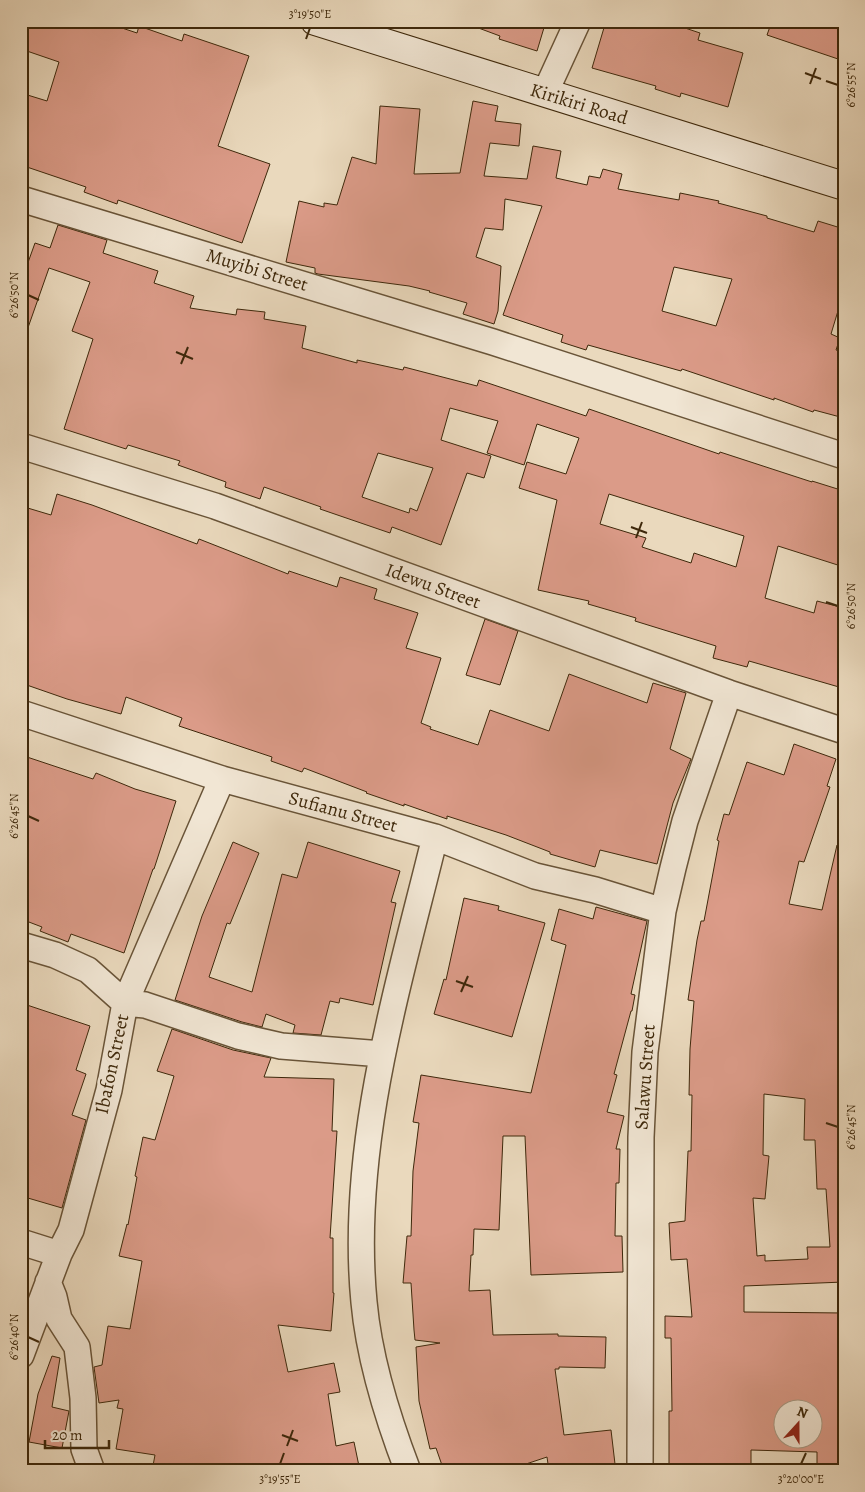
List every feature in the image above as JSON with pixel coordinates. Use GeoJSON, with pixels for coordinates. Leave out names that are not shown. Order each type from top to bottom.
{"type":"FeatureCollection","features":[{"type":"Feature","properties":{"kind":"main road","name":"Kirikiri Road"},"geometry":{"type":"LineString","coordinates":[[315,21],[844,186]]}},
{"type":"Feature","properties":{"kind":"street"},"geometry":{"type":"LineString","coordinates":[[545,94],[578,21]]}},
{"type":"Feature","properties":{"kind":"street","name":"Muyibi Street"},"geometry":{"type":"LineString","coordinates":[[21,199],[493,342],[844,456]]}},
{"type":"Feature","properties":{"kind":"street","name":"Idewu Street"},"geometry":{"type":"LineString","coordinates":[[21,446],[215,506],[729,693],[844,731]]}},
{"type":"Feature","properties":{"kind":"street","name":"Salawu Street"},"geometry":{"type":"LineString","coordinates":[[640,1471],[641,1137],[645,1052],[664,911],[685,822],[729,693]]}},
{"type":"Feature","properties":{"kind":"street","name":"Sufianu Street"},"geometry":{"type":"LineString","coordinates":[[21,713],[222,779],[435,837],[535,876],[595,890],[664,911]]}},
{"type":"Feature","properties":{"kind":"street","name":"Ibafon Street"},"geometry":{"type":"LineString","coordinates":[[21,1355],[48,1282],[70,1230],[108,1090],[125,1003],[222,779]]}},
{"type":"Feature","properties":{"kind":"street"},"geometry":{"type":"LineString","coordinates":[[408,1471],[374,1360],[364,1303],[361,1246],[364,1178],[382,1054],[435,837]]}},
{"type":"Feature","properties":{"kind":"street"},"geometry":{"type":"LineString","coordinates":[[21,945],[55,955],[88,970],[125,1003],[145,1005],[238,1036],[282,1046],[382,1054]]}},
{"type":"Feature","properties":{"kind":"street"},"geometry":{"type":"LineString","coordinates":[[21,1242],[59,1254]]}},
{"type":"Feature","properties":{"kind":"street"},"geometry":{"type":"LineString","coordinates":[[48,1282],[59,1319],[76,1347],[83,1398],[84,1450],[92,1471]]}},
{"type":"Feature","properties":{"kind":"building"},"geometry":{"type":"Polygon","coordinates":[[[21,21],[101,21],[137,33],[139,26],[182,41],[184,34],[249,56],[218,146],[270,164],[242,243],[118,200],[117,204],[84,192],[86,187],[21,165],[21,93],[47,101],[59,62],[21,49],[21,21]]]}},
{"type":"Feature","properties":{"kind":"building"},"geometry":{"type":"Polygon","coordinates":[[[465,21],[546,21],[537,51],[499,39],[500,36],[465,23],[465,21]]]}},
{"type":"Feature","properties":{"kind":"building"},"geometry":{"type":"Polygon","coordinates":[[[606,21],[664,21],[700,33],[698,40],[743,53],[728,107],[681,93],[680,97],[655,89],[656,86],[592,68],[606,21]]]}},
{"type":"Feature","properties":{"kind":"building"},"geometry":{"type":"Polygon","coordinates":[[[772,21],[844,21],[844,61],[767,35],[772,21]]]}},
{"type":"Feature","properties":{"kind":"building"},"geometry":{"type":"Polygon","coordinates":[[[473,101],[498,106],[495,121],[521,124],[519,146],[490,143],[484,176],[527,179],[533,146],[561,151],[556,178],[587,185],[589,176],[600,178],[603,169],[622,174],[618,189],[679,200],[680,193],[719,201],[718,203],[767,216],[767,218],[814,232],[818,221],[844,229],[844,291],[831,334],[840,338],[836,350],[844,352],[844,418],[814,410],[813,412],[682,369],[681,371],[588,345],[586,350],[561,342],[563,335],[503,315],[542,206],[505,199],[503,230],[485,228],[476,257],[501,266],[498,311],[494,324],[463,314],[467,303],[430,291],[409,286],[318,274],[315,273],[315,268],[286,262],[299,201],[324,207],[324,203],[337,205],[352,157],[376,164],[380,106],[420,109],[414,174],[460,173],[473,101]],[[674,267],[662,311],[716,326],[732,279],[674,267]]]}},
{"type":"Feature","properties":{"kind":"building"},"geometry":{"type":"Polygon","coordinates":[[[58,225],[107,240],[103,253],[158,271],[154,283],[194,296],[190,308],[236,315],[237,309],[265,312],[264,319],[306,326],[302,348],[357,363],[357,360],[403,370],[404,367],[477,386],[479,380],[586,416],[589,409],[719,454],[720,452],[844,491],[844,567],[778,546],[765,598],[814,613],[817,601],[844,608],[844,641],[839,659],[844,660],[844,671],[839,687],[749,661],[747,667],[713,658],[716,646],[635,621],[636,618],[588,604],[589,601],[538,590],[557,500],[519,488],[527,462],[566,474],[579,438],[537,424],[524,465],[487,453],[498,421],[450,408],[441,440],[491,456],[484,478],[467,473],[441,545],[392,527],[390,533],[264,487],[260,499],[225,487],[226,482],[178,465],[180,461],[128,445],[126,449],[64,429],[93,339],[72,331],[90,282],[49,268],[24,339],[21,338],[21,282],[35,243],[50,248],[58,225]],[[378,453],[362,497],[409,513],[410,508],[417,511],[433,468],[378,453]],[[609,494],[600,524],[646,538],[642,547],[691,563],[694,553],[736,567],[744,536],[609,494]]]}},
{"type":"Feature","properties":{"kind":"building"},"geometry":{"type":"Polygon","coordinates":[[[57,494],[197,544],[199,539],[288,574],[289,571],[337,587],[340,577],[377,589],[374,599],[418,613],[406,648],[441,658],[421,723],[431,727],[430,729],[478,745],[490,710],[549,731],[569,674],[647,703],[653,683],[686,693],[670,749],[691,759],[673,803],[657,864],[600,850],[595,867],[550,854],[550,852],[506,835],[447,816],[447,819],[404,804],[404,806],[304,768],[302,772],[271,761],[272,757],[179,726],[182,718],[126,697],[121,714],[67,699],[21,683],[21,506],[51,515],[57,494]]]}},
{"type":"Feature","properties":{"kind":"building"},"geometry":{"type":"Polygon","coordinates":[[[485,619],[518,631],[500,685],[466,675],[485,619]]]}},
{"type":"Feature","properties":{"kind":"building"},"geometry":{"type":"Polygon","coordinates":[[[794,744],[836,759],[827,786],[830,787],[804,862],[799,861],[789,904],[822,910],[837,845],[844,846],[844,1282],[744,1286],[744,1312],[844,1313],[844,1471],[817,1471],[817,1452],[751,1450],[751,1471],[669,1471],[669,1411],[672,1411],[671,1338],[665,1338],[665,1316],[692,1317],[687,1259],[671,1260],[669,1223],[685,1221],[688,1151],[691,1151],[692,1095],[689,1095],[694,1001],[688,1000],[697,940],[701,921],[704,921],[719,841],[717,840],[724,814],[729,815],[747,762],[784,775],[794,744]],[[764,1094],[763,1155],[769,1156],[765,1199],[753,1198],[757,1256],[765,1255],[765,1261],[808,1259],[807,1247],[830,1247],[826,1189],[817,1189],[815,1140],[804,1140],[805,1099],[764,1094]]]}},
{"type":"Feature","properties":{"kind":"building"},"geometry":{"type":"Polygon","coordinates":[[[21,755],[93,779],[96,773],[135,789],[176,801],[124,953],[71,934],[68,942],[40,931],[42,927],[21,919],[21,755]]]}},
{"type":"Feature","properties":{"kind":"building"},"geometry":{"type":"Polygon","coordinates":[[[233,842],[259,853],[230,924],[227,923],[209,977],[252,992],[282,874],[297,878],[308,842],[400,871],[391,902],[396,903],[373,1005],[340,998],[339,1003],[330,1001],[321,1035],[293,1033],[295,1025],[266,1014],[262,1027],[175,1000],[202,916],[233,842]]]}},
{"type":"Feature","properties":{"kind":"building"},"geometry":{"type":"Polygon","coordinates":[[[464,898],[499,906],[498,910],[545,923],[512,1037],[434,1014],[444,979],[446,980],[464,898]]]}},
{"type":"Feature","properties":{"kind":"building"},"geometry":{"type":"Polygon","coordinates":[[[596,907],[647,921],[631,994],[635,995],[632,1011],[614,1074],[617,1075],[607,1112],[624,1116],[616,1149],[620,1149],[619,1183],[616,1183],[615,1236],[622,1236],[623,1272],[531,1275],[525,1136],[503,1136],[499,1230],[474,1229],[469,1291],[490,1290],[493,1335],[558,1334],[558,1336],[606,1337],[605,1368],[559,1367],[559,1369],[555,1369],[564,1435],[611,1430],[615,1464],[549,1471],[547,1457],[505,1471],[444,1471],[436,1448],[430,1449],[419,1401],[416,1347],[440,1343],[415,1340],[411,1283],[403,1283],[407,1236],[411,1236],[413,1171],[419,1123],[413,1122],[421,1075],[531,1093],[566,945],[551,940],[559,909],[593,919],[596,907]]]}},
{"type":"Feature","properties":{"kind":"building"},"geometry":{"type":"Polygon","coordinates":[[[21,1003],[90,1026],[76,1070],[86,1074],[72,1115],[86,1120],[62,1208],[21,1196],[21,1003]]]}},
{"type":"Feature","properties":{"kind":"building"},"geometry":{"type":"Polygon","coordinates":[[[172,1029],[233,1050],[271,1058],[264,1077],[334,1079],[332,1131],[337,1131],[330,1238],[333,1238],[334,1293],[331,1331],[278,1325],[288,1372],[334,1363],[340,1392],[328,1394],[336,1446],[354,1442],[360,1471],[271,1471],[252,1469],[252,1471],[152,1471],[155,1455],[116,1449],[123,1409],[117,1408],[119,1400],[99,1403],[94,1367],[102,1365],[108,1326],[130,1329],[142,1261],[119,1256],[128,1225],[143,1137],[155,1140],[174,1076],[157,1071],[172,1029]]]}},
{"type":"Feature","properties":{"kind":"building"},"geometry":{"type":"Polygon","coordinates":[[[52,1356],[60,1358],[52,1407],[69,1411],[62,1448],[29,1442],[38,1394],[52,1356]]]}}]}
